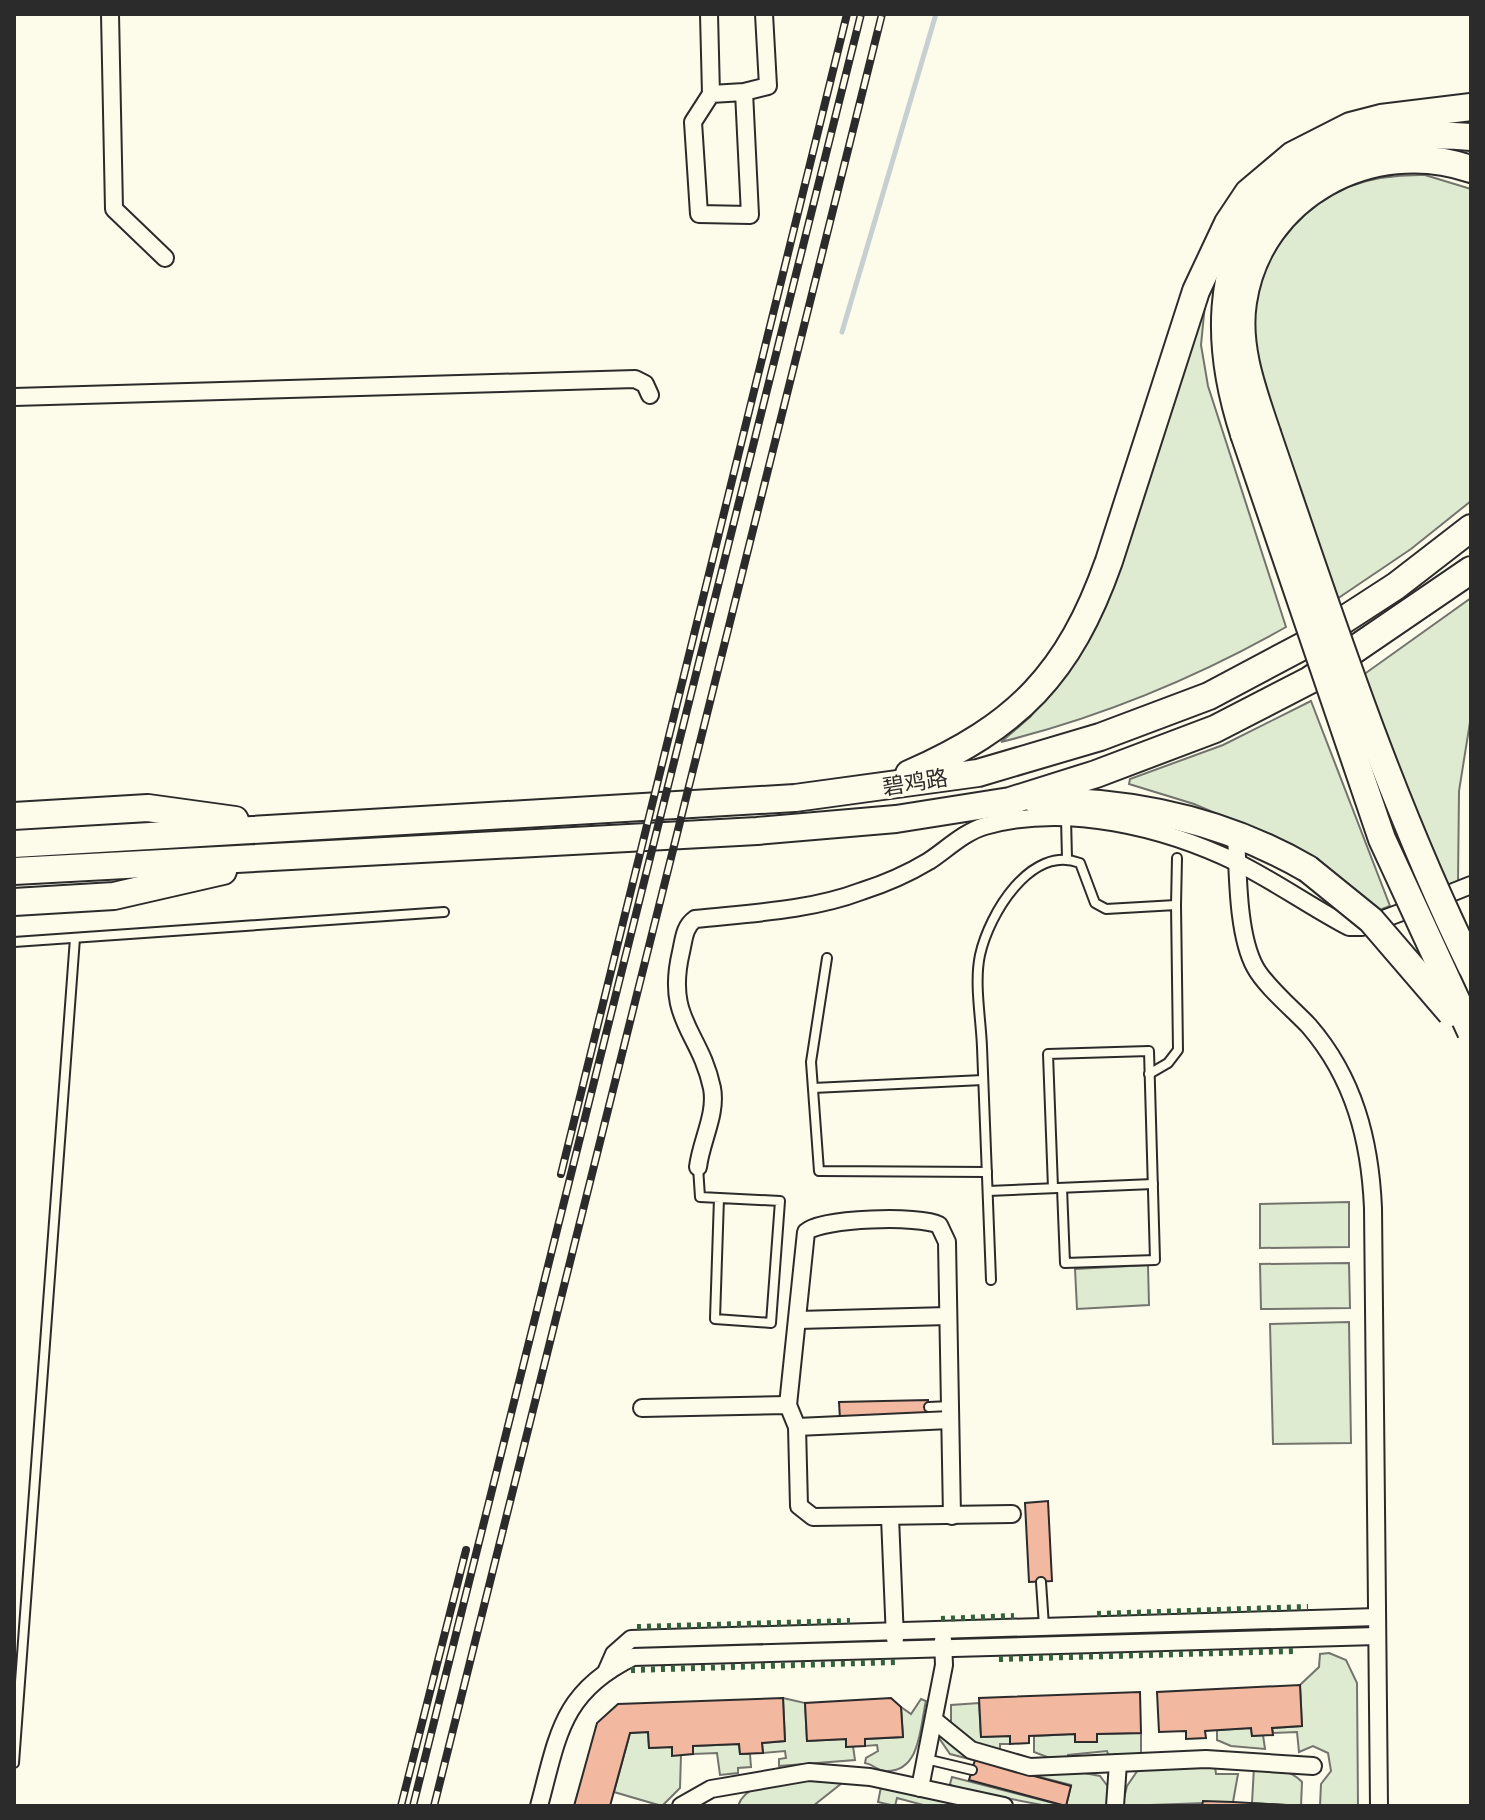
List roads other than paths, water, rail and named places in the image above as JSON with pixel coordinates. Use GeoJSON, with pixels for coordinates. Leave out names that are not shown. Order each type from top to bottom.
{"type":"FeatureCollection","features":[{"type":"Feature","properties":{"kind":"highway"},"geometry":{"type":"LineString","coordinates":[[869,789],[973,744],[1040,689],[1096,599],[1196,291],[1228,223],[1248,193],[1293,155],[1350,126],[1381,118],[1471,107]]}},
{"type":"Feature","properties":{"kind":"highway"},"geometry":{"type":"LineString","coordinates":[[1471,137],[1414,134],[1348,146],[1298,172],[1254,219],[1233,265],[1223,322],[1226,371],[1255,434],[1375,746],[1439,901],[1471,966]]}},
{"type":"Feature","properties":{"kind":"highway"},"geometry":{"type":"LineString","coordinates":[[1471,169],[1408,159],[1358,167],[1315,186],[1283,218],[1256,259],[1243,302],[1245,369],[1255,434],[1382,839],[1471,1032]]}},
{"type":"Feature","properties":{"kind":"highway","name":"碧鸡路"},"geometry":{"type":"LineString","coordinates":[[299,841],[795,798],[978,773],[1100,737],[1209,696],[1305,645],[1396,586],[1471,528]]}},
{"type":"Feature","properties":{"kind":"highway","name":"碧鸡路"},"geometry":{"type":"LineString","coordinates":[[299,841],[757,831],[896,819],[1010,801],[1096,774],[1215,729],[1310,680],[1471,570]]}},
{"type":"Feature","properties":{"kind":"highway"},"geometry":{"type":"LineString","coordinates":[[1010,801],[1084,801],[1168,812],[1262,842],[1308,869],[1353,903],[1392,942],[1471,1039]]}},
{"type":"Feature","properties":{"kind":"highway"},"geometry":{"type":"LineString","coordinates":[[14,816],[148,808],[299,841]]}},
{"type":"Feature","properties":{"kind":"highway"},"geometry":{"type":"LineString","coordinates":[[14,844],[299,841]]}},
{"type":"Feature","properties":{"kind":"highway"},"geometry":{"type":"LineString","coordinates":[[14,871],[299,841]]}},
{"type":"Feature","properties":{"kind":"highway"},"geometry":{"type":"LineString","coordinates":[[14,902],[114,896],[299,841]]}},
{"type":"Feature","properties":{"kind":"street"},"geometry":{"type":"LineString","coordinates":[[110,14],[114,209],[165,258]]}},
{"type":"Feature","properties":{"kind":"street"},"geometry":{"type":"LineString","coordinates":[[709,14],[711,94],[693,122],[699,214],[750,215],[744,92]]}},
{"type":"Feature","properties":{"kind":"street"},"geometry":{"type":"LineString","coordinates":[[711,94],[744,92],[768,86],[764,14]]}},
{"type":"Feature","properties":{"kind":"street"},"geometry":{"type":"LineString","coordinates":[[14,397],[635,379],[645,384],[650,395]]}},
{"type":"Feature","properties":{"kind":"street"},"geometry":{"type":"LineString","coordinates":[[698,1167],[700,1146],[713,1105],[707,1073],[677,1006],[677,971],[689,924],[695,919],[809,906],[862,892],[926,863],[981,827],[1012,819],[1066,819],[1152,832],[1238,863],[1349,927],[1362,927],[1402,912]]}},
{"type":"Feature","properties":{"kind":"street"},"geometry":{"type":"LineString","coordinates":[[1236,834],[1247,944],[1256,968],[1332,1058],[1359,1114],[1367,1143],[1373,1208],[1379,1806]]}},
{"type":"Feature","properties":{"kind":"street"},"geometry":{"type":"LineString","coordinates":[[1446,895],[1471,885]]}},
{"type":"Feature","properties":{"kind":"street"},"geometry":{"type":"LineString","coordinates":[[952,1516],[944,1232],[939,1225],[921,1219],[823,1224],[811,1228],[803,1238],[788,1405],[797,1427],[797,1496],[805,1512],[822,1518],[952,1516],[1012,1514]]}},
{"type":"Feature","properties":{"kind":"street"},"geometry":{"type":"LineString","coordinates":[[798,1320],[948,1316]]}},
{"type":"Feature","properties":{"kind":"street"},"geometry":{"type":"LineString","coordinates":[[642,1408],[788,1405]]}},
{"type":"Feature","properties":{"kind":"street"},"geometry":{"type":"LineString","coordinates":[[797,1427],[950,1413]]}},
{"type":"Feature","properties":{"kind":"street"},"geometry":{"type":"LineString","coordinates":[[890,1517],[896,1650]]}},
{"type":"Feature","properties":{"kind":"street"},"geometry":{"type":"LineString","coordinates":[[607,1670],[614,1654],[631,1639],[1377,1617]]}},
{"type":"Feature","properties":{"kind":"street"},"geometry":{"type":"LineString","coordinates":[[920,1788],[944,1665],[943,1630]]}},
{"type":"Feature","properties":{"kind":"street"},"geometry":{"type":"LineString","coordinates":[[539,1806],[567,1712],[607,1670],[633,1657],[1377,1636]]}},
{"type":"Feature","properties":{"kind":"street"},"geometry":{"type":"LineString","coordinates":[[934,1720],[971,1750],[1030,1767],[1206,1759],[1313,1766]]}},
{"type":"Feature","properties":{"kind":"street"},"geometry":{"type":"LineString","coordinates":[[1115,1806],[1118,1763]]}},
{"type":"Feature","properties":{"kind":"street"},"geometry":{"type":"LineString","coordinates":[[693,1803],[735,1783],[809,1772],[870,1777],[1004,1806]]}},
{"type":"Feature","properties":{"kind":"lane"},"geometry":{"type":"LineString","coordinates":[[1066,819],[1067,858]]}},
{"type":"Feature","properties":{"kind":"lane"},"geometry":{"type":"LineString","coordinates":[[991,1280],[979,959],[984,941],[1005,902],[1027,873],[1051,859],[1067,858],[1080,863],[1095,903],[1106,909],[1176,905]]}},
{"type":"Feature","properties":{"kind":"lane"},"geometry":{"type":"LineString","coordinates":[[1149,1074],[1168,1063],[1178,1050],[1177,858]]}},
{"type":"Feature","properties":{"kind":"lane"},"geometry":{"type":"LineString","coordinates":[[14,942],[444,912]]}},
{"type":"Feature","properties":{"kind":"lane"},"geometry":{"type":"LineString","coordinates":[[14,1763],[75,938]]}},
{"type":"Feature","properties":{"kind":"lane"},"geometry":{"type":"LineString","coordinates":[[827,958],[811,1062],[819,1171],[987,1172]]}},
{"type":"Feature","properties":{"kind":"lane"},"geometry":{"type":"LineString","coordinates":[[1149,1051],[1153,1184],[1155,1260],[1065,1263],[1048,1054],[1149,1051]]}},
{"type":"Feature","properties":{"kind":"lane"},"geometry":{"type":"LineString","coordinates":[[813,1088],[983,1080]]}},
{"type":"Feature","properties":{"kind":"lane"},"geometry":{"type":"LineString","coordinates":[[698,1167],[700,1197],[780,1201],[771,1323],[715,1319],[719,1198]]}},
{"type":"Feature","properties":{"kind":"lane"},"geometry":{"type":"LineString","coordinates":[[988,1191],[1153,1184]]}},
{"type":"Feature","properties":{"kind":"lane"},"geometry":{"type":"LineString","coordinates":[[929,1407],[950,1413]]}},
{"type":"Feature","properties":{"kind":"lane"},"geometry":{"type":"LineString","coordinates":[[1041,1582],[1044,1627]]}},
{"type":"Feature","properties":{"kind":"lane"},"geometry":{"type":"LineString","coordinates":[[926,1759],[972,1770]]}},
{"type":"Feature","properties":{"kind":"waterway"},"geometry":{"type":"LineString","coordinates":[[842,332],[936,14]]}},
{"type":"Feature","properties":{"kind":"railway"},"geometry":{"type":"LineString","coordinates":[[561,1174],[847,14]]}},
{"type":"Feature","properties":{"kind":"railway"},"geometry":{"type":"LineString","coordinates":[[413,1806],[861,14]]}},
{"type":"Feature","properties":{"kind":"railway"},"geometry":{"type":"LineString","coordinates":[[434,1806],[882,14]]}},
{"type":"Feature","properties":{"kind":"railway"},"geometry":{"type":"LineString","coordinates":[[401,1806],[466,1550]]}}]}
